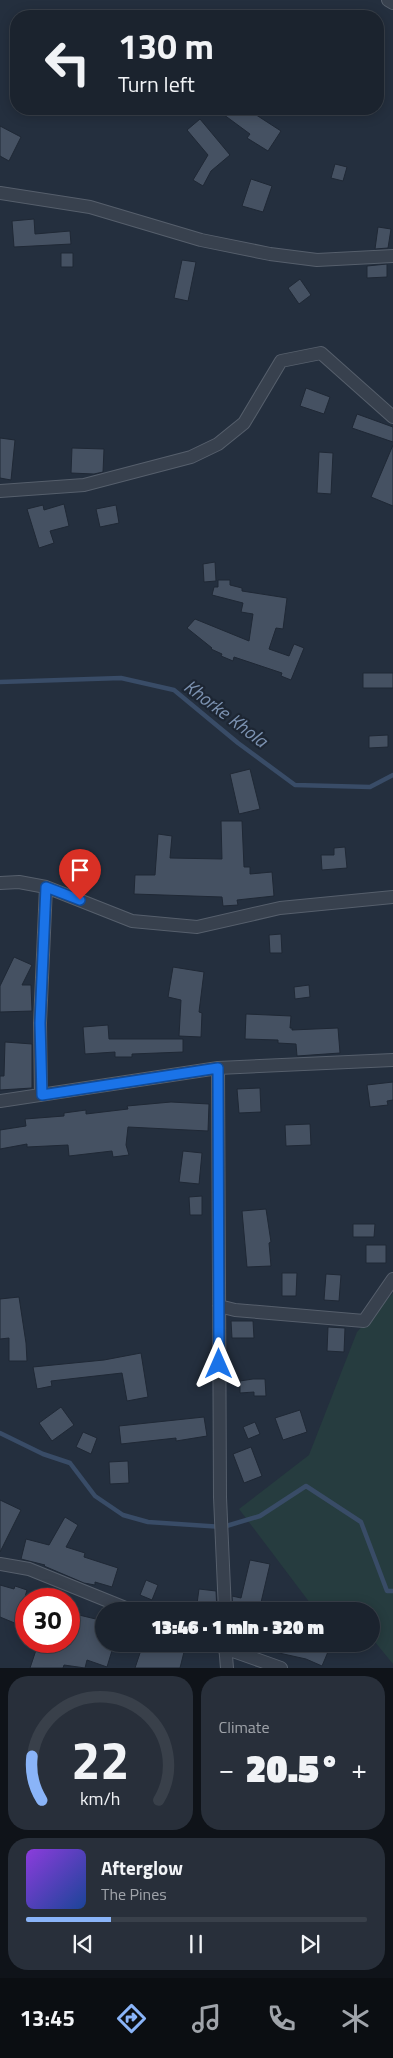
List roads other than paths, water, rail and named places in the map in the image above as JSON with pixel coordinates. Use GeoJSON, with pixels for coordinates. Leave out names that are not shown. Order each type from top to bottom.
{"type":"FeatureCollection","features":[{"type":"Feature","properties":{"kind":"street"},"geometry":{"type":"LineString","coordinates":[[388,0],[393,3]]}},
{"type":"Feature","properties":{"kind":"street"},"geometry":{"type":"LineString","coordinates":[[0,193],[90,207],[201,240],[270,254],[317,260],[393,256]]}},
{"type":"Feature","properties":{"kind":"street"},"geometry":{"type":"LineString","coordinates":[[0,491],[84,485],[191,457],[218,444],[244,423],[281,361],[321,353],[393,417]]}},
{"type":"Feature","properties":{"kind":"street"},"geometry":{"type":"LineString","coordinates":[[0,883],[19,882],[46,887],[132,921],[197,927],[280,908],[393,897]]}},
{"type":"Feature","properties":{"kind":"street"},"geometry":{"type":"LineString","coordinates":[[42,1095],[40,1023],[46,887]]}},
{"type":"Feature","properties":{"kind":"street"},"geometry":{"type":"LineString","coordinates":[[0,1101],[218,1068],[393,1060]]}},
{"type":"Feature","properties":{"kind":"street"},"geometry":{"type":"LineString","coordinates":[[218,1068],[220,1497],[225,1602]]}},
{"type":"Feature","properties":{"kind":"street"},"geometry":{"type":"LineString","coordinates":[[219,1306],[235,1310],[364,1322],[393,1279]]}},
{"type":"Feature","properties":{"kind":"street"},"geometry":{"type":"LineString","coordinates":[[0,1564],[29,1569],[111,1602]]}},
{"type":"Feature","properties":{"kind":"street"},"geometry":{"type":"LineString","coordinates":[[223,1652],[227,1668]]}},
{"type":"Feature","properties":{"kind":"street"},"geometry":{"type":"LineString","coordinates":[[239,1652],[281,1668]]}},
{"type":"Feature","properties":{"kind":"waterway","name":"Khorke Khola"},"geometry":{"type":"LineString","coordinates":[[0,682],[121,678],[174,690],[238,743],[295,785],[370,787],[393,775]]}},
{"type":"Feature","properties":{"kind":"waterway"},"geometry":{"type":"LineString","coordinates":[[0,1433],[43,1454],[70,1463],[95,1496],[123,1515],[148,1522],[223,1527],[260,1516],[306,1486],[361,1522],[387,1591],[393,1591]]}}]}
